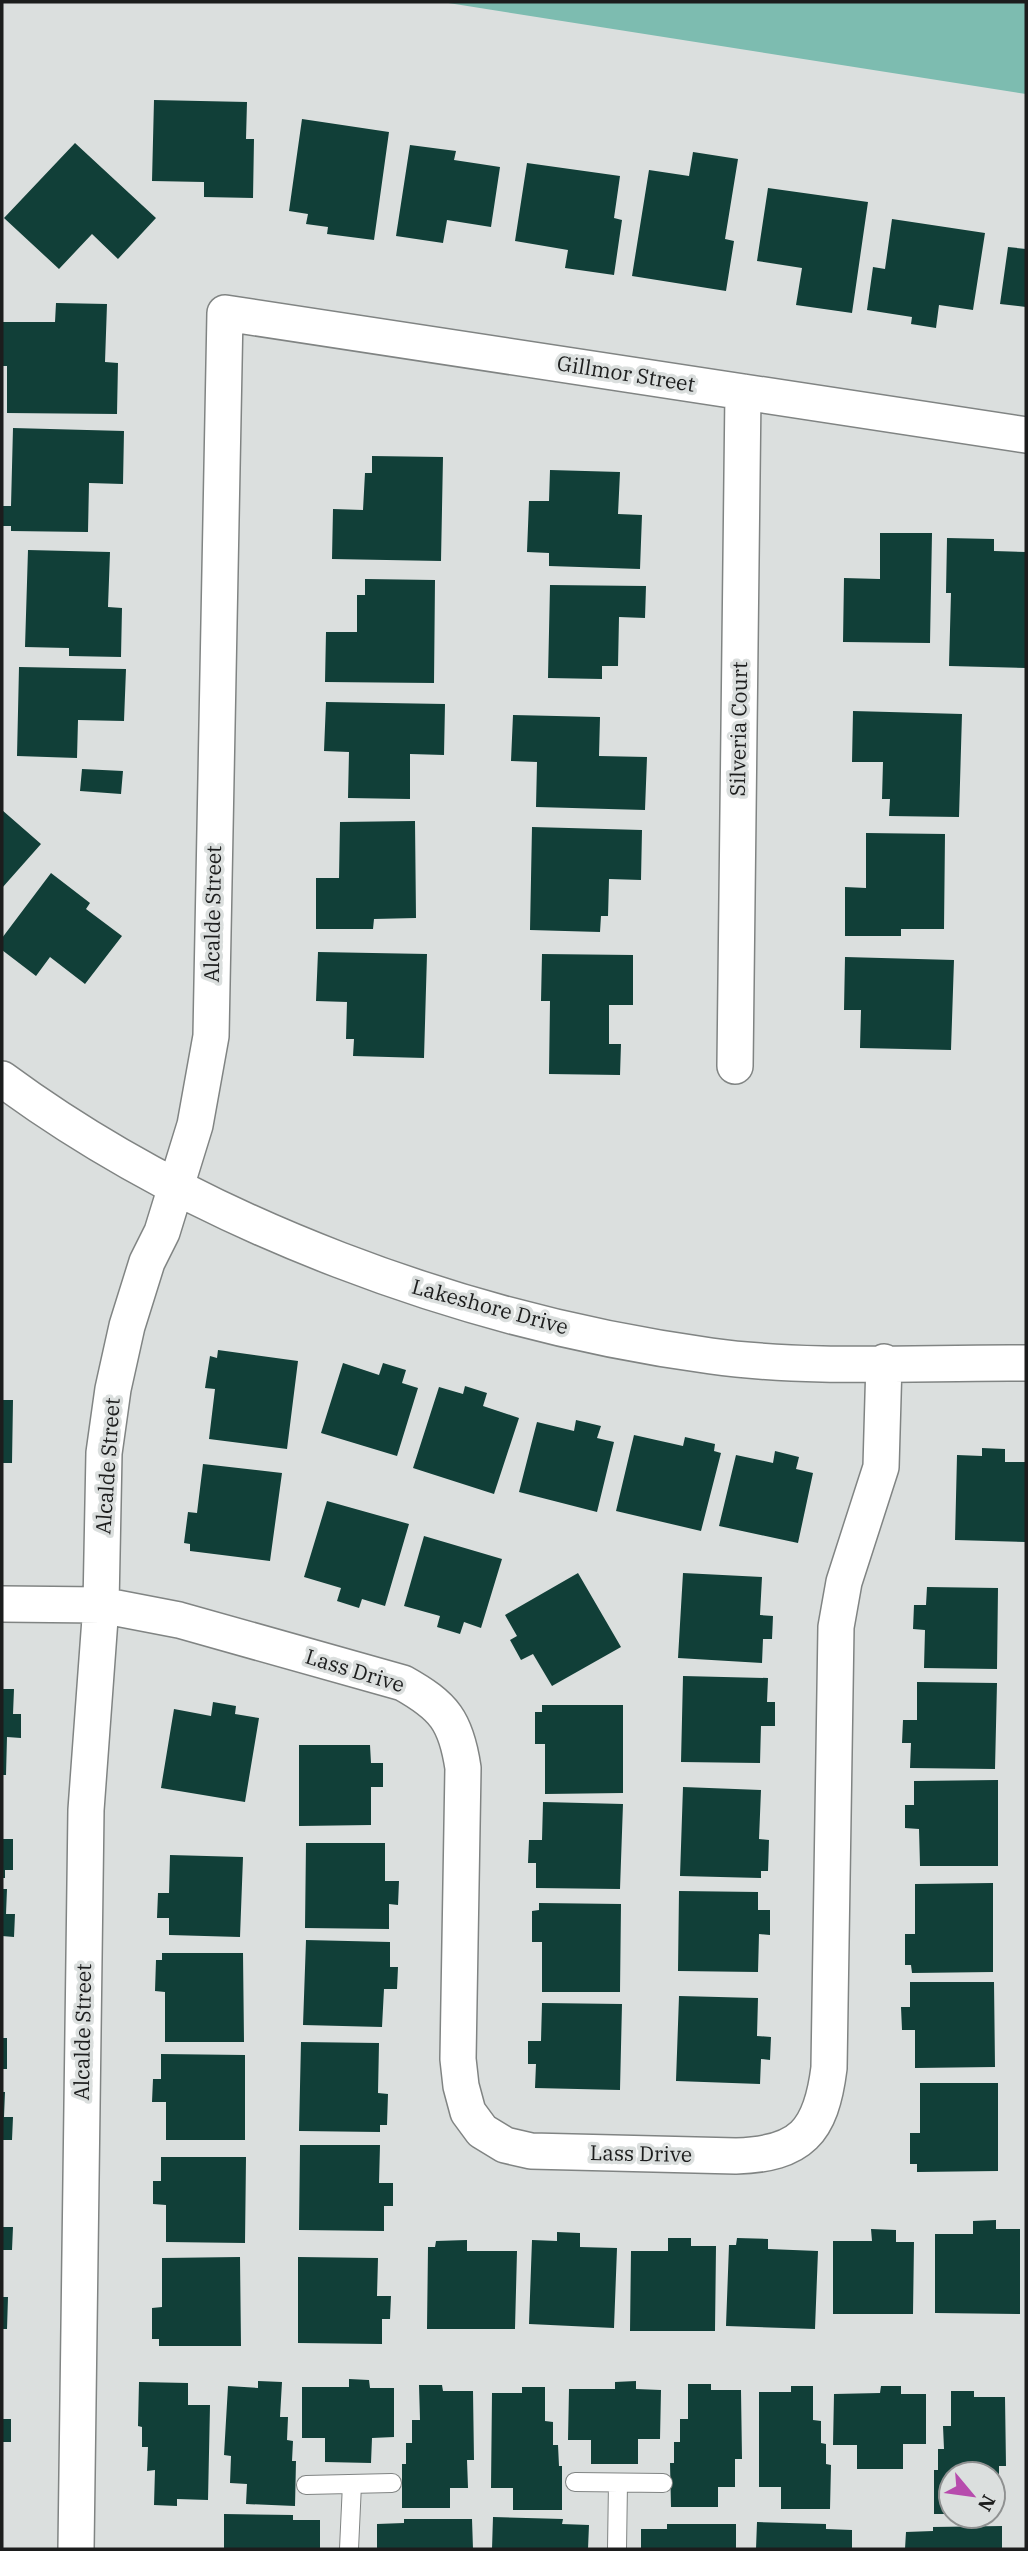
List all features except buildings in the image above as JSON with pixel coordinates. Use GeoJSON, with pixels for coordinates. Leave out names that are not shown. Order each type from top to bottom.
{"type":"FeatureCollection","features":[{"type":"Feature","properties":{"kind":"street","name":"Gillmor Street"},"geometry":{"type":"LineString","coordinates":[[225,313],[1026,435]]}},
{"type":"Feature","properties":{"kind":"street","name":"Alcalde Street"},"geometry":{"type":"LineString","coordinates":[[76,2549],[86,1810],[101,1605],[104,1453],[113,1390],[127,1326],[147,1262],[162,1233],[178,1186],[200,1108],[211,1036],[225,313]]}},
{"type":"Feature","properties":{"kind":"street","name":"Silveria Court"},"geometry":{"type":"LineString","coordinates":[[735,1066],[743,392]]}},
{"type":"Feature","properties":{"kind":"street","name":"Lakeshore Drive"},"geometry":{"type":"LineString","coordinates":[[2,1079],[98,1142],[178,1186],[359,1267],[440,1295],[531,1320],[628,1342],[713,1356],[884,1362],[1026,1363]]}},
{"type":"Feature","properties":{"kind":"street","name":"Lass Drive"},"geometry":{"type":"LineString","coordinates":[[2,1604],[101,1605],[180,1619],[403,1683],[425,1695],[445,1713],[459,1737],[463,1768],[458,2059],[468,2112],[482,2131],[505,2144],[531,2151],[736,2156],[761,2155],[784,2149],[802,2139],[816,2122],[826,2096],[829,2068],[836,1627],[844,1582],[881,1467],[884,1362]]}},
{"type":"Feature","properties":{"kind":"lane"},"geometry":{"type":"LineString","coordinates":[[575,2482],[663,2483]]}},
{"type":"Feature","properties":{"kind":"lane"},"geometry":{"type":"LineString","coordinates":[[306,2485],[391,2483]]}},
{"type":"Feature","properties":{"kind":"lane"},"geometry":{"type":"LineString","coordinates":[[617,2549],[618,2483]]}},
{"type":"Feature","properties":{"kind":"lane"},"geometry":{"type":"LineString","coordinates":[[349,2549],[352,2484]]}},
{"type":"Feature","properties":{"kind":"green space"},"geometry":{"type":"Polygon","coordinates":[[[442,2],[1026,2],[1026,94],[442,2]]]}}]}
